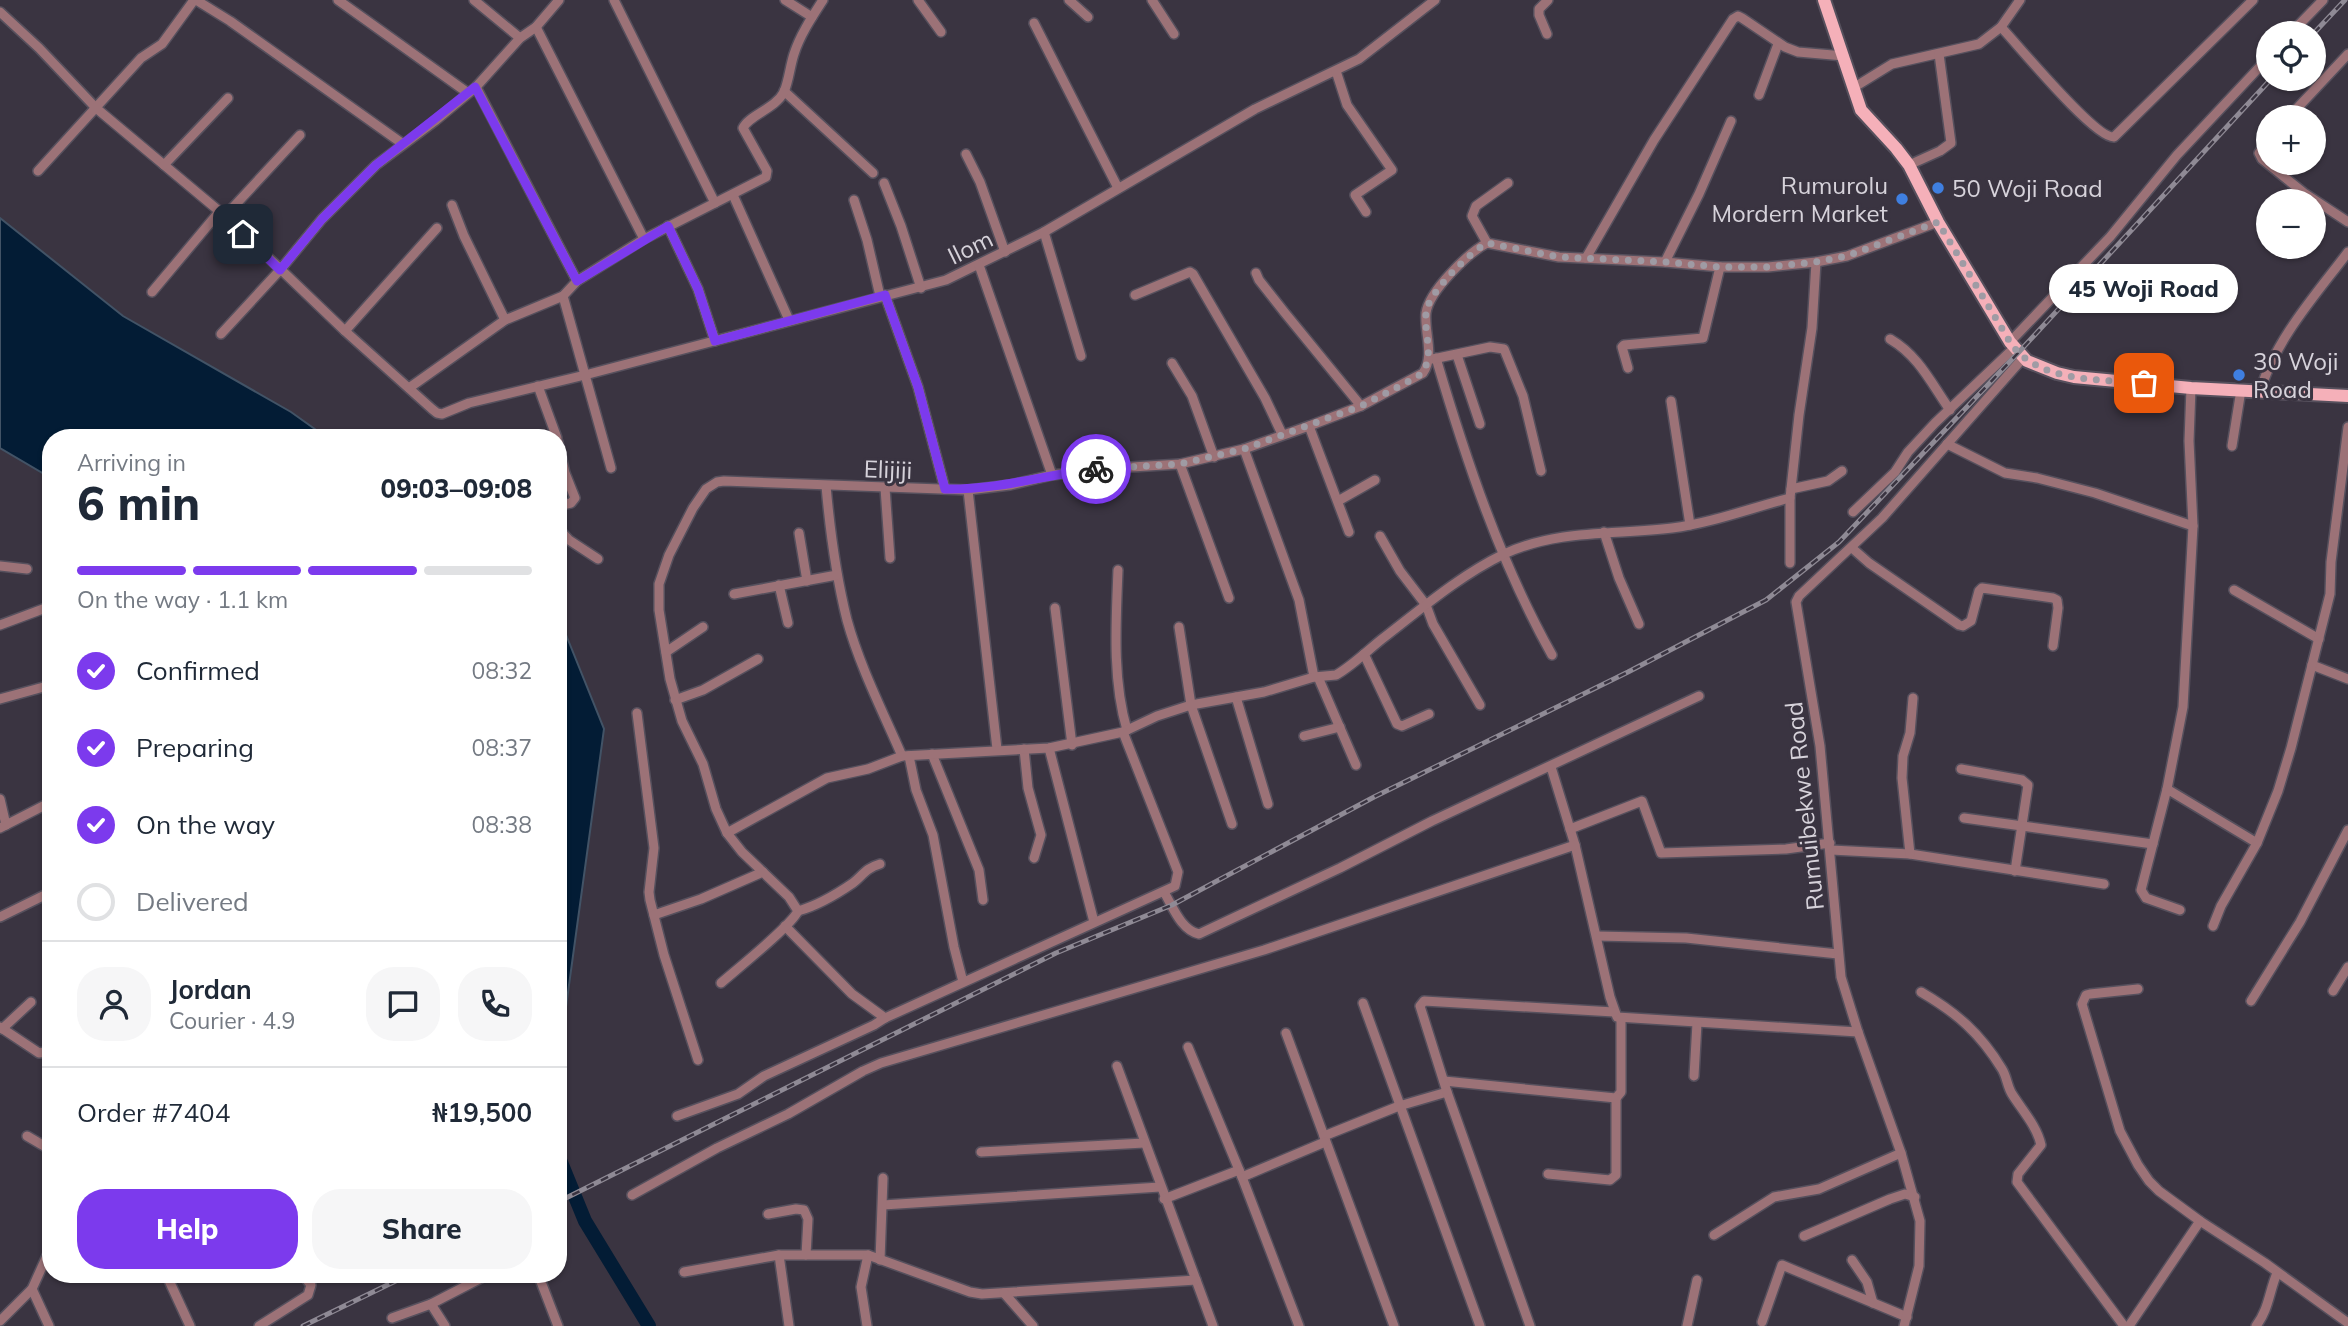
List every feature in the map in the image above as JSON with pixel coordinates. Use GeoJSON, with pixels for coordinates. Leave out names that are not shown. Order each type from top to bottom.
{"type":"FeatureCollection","features":[{"type":"Feature","properties":{"kind":"main road"},"geometry":{"type":"LineString","coordinates":[[1824,0],[1862,112],[1909,165],[1938,222],[2015,350],[2041,367],[2074,377],[2191,388],[2348,396]]}},
{"type":"Feature","properties":{"kind":"street"},"geometry":{"type":"LineString","coordinates":[[38,171],[141,58],[162,44],[195,0],[230,21],[403,144]]}},
{"type":"Feature","properties":{"kind":"street"},"geometry":{"type":"LineString","coordinates":[[338,0],[472,90],[577,281]]}},
{"type":"Feature","properties":{"kind":"street"},"geometry":{"type":"LineString","coordinates":[[474,0],[520,38]]}},
{"type":"Feature","properties":{"kind":"street"},"geometry":{"type":"LineString","coordinates":[[221,334],[322,219],[376,165],[472,90],[520,38],[536,27],[559,0]]}},
{"type":"Feature","properties":{"kind":"street"},"geometry":{"type":"LineString","coordinates":[[614,0],[688,144],[715,203]]}},
{"type":"Feature","properties":{"kind":"street"},"geometry":{"type":"LineString","coordinates":[[785,0],[812,17]]}},
{"type":"Feature","properties":{"kind":"street"},"geometry":{"type":"LineString","coordinates":[[0,12],[96,108],[222,214],[409,388],[505,320],[563,296],[577,281],[644,239],[766,177],[768,174],[743,128],[745,123],[762,114],[778,100],[784,91],[794,52],[823,0]]}},
{"type":"Feature","properties":{"kind":"street"},"geometry":{"type":"LineString","coordinates":[[918,0],[941,32]]}},
{"type":"Feature","properties":{"kind":"street"},"geometry":{"type":"LineString","coordinates":[[1069,0],[1088,17]]}},
{"type":"Feature","properties":{"kind":"street"},"geometry":{"type":"LineString","coordinates":[[1152,0],[1174,34]]}},
{"type":"Feature","properties":{"kind":"street","name":"Ilom"},"geometry":{"type":"LineString","coordinates":[[409,388],[437,413],[447,412],[469,403],[946,280],[1044,232],[1255,109],[1370,52],[1435,0]]}},
{"type":"Feature","properties":{"kind":"street"},"geometry":{"type":"LineString","coordinates":[[1547,34],[1539,9],[1548,0]]}},
{"type":"Feature","properties":{"kind":"street"},"geometry":{"type":"LineString","coordinates":[[1853,88],[1892,64],[1979,44],[2001,27],[2020,0]]}},
{"type":"Feature","properties":{"kind":"street"},"geometry":{"type":"LineString","coordinates":[[2001,27],[2071,104],[2109,138],[2114,137],[2253,0]]}},
{"type":"Feature","properties":{"kind":"street"},"geometry":{"type":"LineString","coordinates":[[2303,21],[2323,0]]}},
{"type":"Feature","properties":{"kind":"street"},"geometry":{"type":"LineString","coordinates":[[1586,258],[1654,141],[1733,19],[1738,16],[1778,44],[1798,51],[1843,56]]}},
{"type":"Feature","properties":{"kind":"street"},"geometry":{"type":"LineString","coordinates":[[1034,23],[1118,188]]}},
{"type":"Feature","properties":{"kind":"street"},"geometry":{"type":"LineString","coordinates":[[536,27],[644,239]]}},
{"type":"Feature","properties":{"kind":"street"},"geometry":{"type":"LineString","coordinates":[[1759,94],[1778,44]]}},
{"type":"Feature","properties":{"kind":"street"},"geometry":{"type":"LineString","coordinates":[[1909,165],[1951,143],[1939,54]]}},
{"type":"Feature","properties":{"kind":"street"},"geometry":{"type":"LineString","coordinates":[[2300,105],[2348,54]]}},
{"type":"Feature","properties":{"kind":"street"},"geometry":{"type":"LineString","coordinates":[[1336,71],[1347,105],[1392,170],[1354,195],[1366,212]]}},
{"type":"Feature","properties":{"kind":"street"},"geometry":{"type":"LineString","coordinates":[[1853,512],[1895,472],[1913,446],[2015,350],[2177,155],[2256,71]]}},
{"type":"Feature","properties":{"kind":"street"},"geometry":{"type":"LineString","coordinates":[[784,91],[873,173]]}},
{"type":"Feature","properties":{"kind":"street"},"geometry":{"type":"LineString","coordinates":[[164,165],[228,98]]}},
{"type":"Feature","properties":{"kind":"street"},"geometry":{"type":"LineString","coordinates":[[1665,262],[1731,121]]}},
{"type":"Feature","properties":{"kind":"street"},"geometry":{"type":"LineString","coordinates":[[152,292],[222,214],[300,135]]}},
{"type":"Feature","properties":{"kind":"street"},"geometry":{"type":"LineString","coordinates":[[966,154],[980,182],[1005,252]]}},
{"type":"Feature","properties":{"kind":"street"},"geometry":{"type":"LineString","coordinates":[[2282,175],[2348,222]]}},
{"type":"Feature","properties":{"kind":"street"},"geometry":{"type":"LineString","coordinates":[[884,183],[921,288]]}},
{"type":"Feature","properties":{"kind":"street"},"geometry":{"type":"LineString","coordinates":[[1487,243],[1472,216],[1473,208],[1508,183]]}},
{"type":"Feature","properties":{"kind":"street"},"geometry":{"type":"LineString","coordinates":[[733,194],[789,320]]}},
{"type":"Feature","properties":{"kind":"street"},"geometry":{"type":"LineString","coordinates":[[854,200],[882,295],[918,387],[945,489]]}},
{"type":"Feature","properties":{"kind":"street"},"geometry":{"type":"LineString","coordinates":[[452,205],[505,320]]}},
{"type":"Feature","properties":{"kind":"street"},"geometry":{"type":"LineString","coordinates":[[1552,655],[1504,555],[1432,359],[1426,315],[1429,304],[1464,259],[1487,243],[1541,255],[1720,267],[1768,267],[1816,262],[1869,249],[1938,222]]}},
{"type":"Feature","properties":{"kind":"street"},"geometry":{"type":"LineString","coordinates":[[668,226],[698,289],[715,341]]}},
{"type":"Feature","properties":{"kind":"street"},"geometry":{"type":"LineString","coordinates":[[345,331],[437,228]]}},
{"type":"Feature","properties":{"kind":"street"},"geometry":{"type":"LineString","coordinates":[[1044,232],[1081,356]]}},
{"type":"Feature","properties":{"kind":"street"},"geometry":{"type":"LineString","coordinates":[[2260,391],[2278,351],[2312,299],[2348,252]]}},
{"type":"Feature","properties":{"kind":"street"},"geometry":{"type":"LineString","coordinates":[[1790,563],[1791,494],[1812,328],[1816,262]]}},
{"type":"Feature","properties":{"kind":"street"},"geometry":{"type":"LineString","coordinates":[[979,265],[1052,475]]}},
{"type":"Feature","properties":{"kind":"street"},"geometry":{"type":"LineString","coordinates":[[1628,368],[1622,347],[1624,345],[1703,338],[1720,267]]}},
{"type":"Feature","properties":{"kind":"street"},"geometry":{"type":"LineString","coordinates":[[1135,295],[1190,272],[1193,274],[1265,398],[1282,434]]}},
{"type":"Feature","properties":{"kind":"street"},"geometry":{"type":"LineString","coordinates":[[1256,273],[1361,406]]}},
{"type":"Feature","properties":{"kind":"street"},"geometry":{"type":"LineString","coordinates":[[563,296],[611,468]]}},
{"type":"Feature","properties":{"kind":"street"},"geometry":{"type":"LineString","coordinates":[[1890,339],[1918,360],[1950,410]]}},
{"type":"Feature","properties":{"kind":"street"},"geometry":{"type":"LineString","coordinates":[[1432,359],[1490,347],[1504,349],[1523,396],[1541,471]]}},
{"type":"Feature","properties":{"kind":"street","name":"Rumuibekwe Road"},"geometry":{"type":"LineString","coordinates":[[1905,1322],[1921,1252],[1920,1222],[1901,1153],[1841,977],[1820,746],[1797,602],[1799,596],[1852,548],[1908,490],[1947,444],[2015,350]]}},
{"type":"Feature","properties":{"kind":"street"},"geometry":{"type":"LineString","coordinates":[[1457,355],[1480,424]]}},
{"type":"Feature","properties":{"kind":"street","name":"Elijiji"},"geometry":{"type":"LineString","coordinates":[[666,652],[658,592],[661,575],[693,508],[706,489],[717,482],[968,490],[1108,468],[1180,464],[1244,449],[1361,406],[1417,377],[1432,359]]}},
{"type":"Feature","properties":{"kind":"street"},"geometry":{"type":"LineString","coordinates":[[1172,363],[1192,396],[1214,457]]}},
{"type":"Feature","properties":{"kind":"street"},"geometry":{"type":"LineString","coordinates":[[538,386],[554,429]]}},
{"type":"Feature","properties":{"kind":"street"},"geometry":{"type":"LineString","coordinates":[[2180,910],[2143,895],[2141,890],[2167,789],[2183,707],[2193,526],[2189,441],[2191,388]]}},
{"type":"Feature","properties":{"kind":"street"},"geometry":{"type":"LineString","coordinates":[[2232,446],[2241,390]]}},
{"type":"Feature","properties":{"kind":"street"},"geometry":{"type":"LineString","coordinates":[[1671,401],[1690,525]]}},
{"type":"Feature","properties":{"kind":"street"},"geometry":{"type":"LineString","coordinates":[[1309,426],[1349,532]]}},
{"type":"Feature","properties":{"kind":"street"},"geometry":{"type":"LineString","coordinates":[[2213,926],[2221,906],[2257,843],[2281,780],[2330,594],[2331,562],[2348,426]]}},
{"type":"Feature","properties":{"kind":"street"},"geometry":{"type":"LineString","coordinates":[[1947,444],[2005,473],[2095,493],[2193,526]]}},
{"type":"Feature","properties":{"kind":"street"},"geometry":{"type":"LineString","coordinates":[[1244,449],[1299,600],[1316,677],[1356,765]]}},
{"type":"Feature","properties":{"kind":"street"},"geometry":{"type":"LineString","coordinates":[[1180,464],[1228,598]]}},
{"type":"Feature","properties":{"kind":"street"},"geometry":{"type":"LineString","coordinates":[[727,833],[827,778],[906,756],[1073,745],[1125,731],[1157,716],[1191,705],[1336,675],[1453,584],[1504,555],[1555,538],[1690,525],[1828,481],[1842,471]]}},
{"type":"Feature","properties":{"kind":"street"},"geometry":{"type":"LineString","coordinates":[[567,477],[575,498],[567,504]]}},
{"type":"Feature","properties":{"kind":"street"},"geometry":{"type":"LineString","coordinates":[[1338,501],[1375,480]]}},
{"type":"Feature","properties":{"kind":"street"},"geometry":{"type":"LineString","coordinates":[[826,486],[837,575],[855,642],[906,756],[933,835],[963,982]]}},
{"type":"Feature","properties":{"kind":"street"},"geometry":{"type":"LineString","coordinates":[[885,488],[890,558]]}},
{"type":"Feature","properties":{"kind":"street"},"geometry":{"type":"LineString","coordinates":[[968,490],[997,750]]}},
{"type":"Feature","properties":{"kind":"street"},"geometry":{"type":"LineString","coordinates":[[1604,532],[1619,578],[1639,624]]}},
{"type":"Feature","properties":{"kind":"street"},"geometry":{"type":"LineString","coordinates":[[799,533],[807,581]]}},
{"type":"Feature","properties":{"kind":"street"},"geometry":{"type":"LineString","coordinates":[[1380,536],[1426,605],[1433,624],[1480,705]]}},
{"type":"Feature","properties":{"kind":"street"},"geometry":{"type":"LineString","coordinates":[[567,538],[598,559]]}},
{"type":"Feature","properties":{"kind":"street"},"geometry":{"type":"LineString","coordinates":[[1852,548],[1869,563],[1963,626],[1971,621],[1982,588],[2053,598],[2057,600],[2058,608],[2053,646]]}},
{"type":"Feature","properties":{"kind":"street"},"geometry":{"type":"LineString","coordinates":[[0,566],[27,569]]}},
{"type":"Feature","properties":{"kind":"street"},"geometry":{"type":"LineString","coordinates":[[677,1116],[738,1094],[764,1076],[885,1018],[1175,886],[1178,872],[1125,731],[1116,645],[1118,569]]}},
{"type":"Feature","properties":{"kind":"street"},"geometry":{"type":"LineString","coordinates":[[734,594],[837,575]]}},
{"type":"Feature","properties":{"kind":"street"},"geometry":{"type":"LineString","coordinates":[[779,585],[788,623]]}},
{"type":"Feature","properties":{"kind":"street"},"geometry":{"type":"LineString","coordinates":[[2234,590],[2319,639]]}},
{"type":"Feature","properties":{"kind":"street"},"geometry":{"type":"LineString","coordinates":[[1055,608],[1073,745]]}},
{"type":"Feature","properties":{"kind":"street"},"geometry":{"type":"LineString","coordinates":[[0,625],[42,609]]}},
{"type":"Feature","properties":{"kind":"street"},"geometry":{"type":"LineString","coordinates":[[703,626],[666,652],[675,700],[703,764],[716,809],[727,833],[742,852],[789,897],[797,911],[796,916],[721,983]]}},
{"type":"Feature","properties":{"kind":"street"},"geometry":{"type":"LineString","coordinates":[[1179,627],[1191,705],[1232,824]]}},
{"type":"Feature","properties":{"kind":"street"},"geometry":{"type":"LineString","coordinates":[[1364,654],[1397,724],[1402,726],[1429,714]]}},
{"type":"Feature","properties":{"kind":"street"},"geometry":{"type":"LineString","coordinates":[[675,700],[703,690],[758,659]]}},
{"type":"Feature","properties":{"kind":"street"},"geometry":{"type":"LineString","coordinates":[[2312,665],[2348,679]]}},
{"type":"Feature","properties":{"kind":"street"},"geometry":{"type":"LineString","coordinates":[[0,699],[42,687]]}},
{"type":"Feature","properties":{"kind":"street"},"geometry":{"type":"LineString","coordinates":[[1164,892],[1182,922],[1192,932],[1199,934],[1699,696]]}},
{"type":"Feature","properties":{"kind":"street"},"geometry":{"type":"LineString","coordinates":[[1236,697],[1268,804]]}},
{"type":"Feature","properties":{"kind":"street"},"geometry":{"type":"LineString","coordinates":[[1910,854],[1902,778],[1913,698]]}},
{"type":"Feature","properties":{"kind":"street"},"geometry":{"type":"LineString","coordinates":[[637,713],[654,848],[649,892],[664,955],[698,1060]]}},
{"type":"Feature","properties":{"kind":"street"},"geometry":{"type":"LineString","coordinates":[[1304,736],[1339,727]]}},
{"type":"Feature","properties":{"kind":"street"},"geometry":{"type":"LineString","coordinates":[[1049,748],[1094,922]]}},
{"type":"Feature","properties":{"kind":"street"},"geometry":{"type":"LineString","coordinates":[[1024,749],[1028,788],[1041,835],[1034,858]]}},
{"type":"Feature","properties":{"kind":"street"},"geometry":{"type":"LineString","coordinates":[[932,754],[979,870],[983,901]]}},
{"type":"Feature","properties":{"kind":"street"},"geometry":{"type":"LineString","coordinates":[[1548,1174],[1610,1180],[1614,1178],[1616,1098],[1621,1092],[1617,1015],[1575,845],[1551,767]]}},
{"type":"Feature","properties":{"kind":"street"},"geometry":{"type":"LineString","coordinates":[[1961,769],[2025,781],[2028,785],[2015,871]]}},
{"type":"Feature","properties":{"kind":"street"},"geometry":{"type":"LineString","coordinates":[[2167,789],[2257,843]]}},
{"type":"Feature","properties":{"kind":"street"},"geometry":{"type":"LineString","coordinates":[[0,799],[3,826],[42,806]]}},
{"type":"Feature","properties":{"kind":"street"},"geometry":{"type":"LineString","coordinates":[[1570,829],[1642,801],[1661,853],[1830,847],[1910,854],[2104,884]]}},
{"type":"Feature","properties":{"kind":"street"},"geometry":{"type":"LineString","coordinates":[[1964,818],[2153,844]]}},
{"type":"Feature","properties":{"kind":"street"},"geometry":{"type":"LineString","coordinates":[[2251,1001],[2300,922],[2348,830]]}},
{"type":"Feature","properties":{"kind":"street"},"geometry":{"type":"LineString","coordinates":[[632,1195],[881,1063],[1264,950],[1575,845]]}},
{"type":"Feature","properties":{"kind":"street"},"geometry":{"type":"LineString","coordinates":[[797,911],[841,890],[865,870],[880,864]]}},
{"type":"Feature","properties":{"kind":"street"},"geometry":{"type":"LineString","coordinates":[[654,915],[701,899],[763,872]]}},
{"type":"Feature","properties":{"kind":"street"},"geometry":{"type":"LineString","coordinates":[[0,917],[42,896]]}},
{"type":"Feature","properties":{"kind":"street"},"geometry":{"type":"LineString","coordinates":[[785,926],[852,994],[885,1018]]}},
{"type":"Feature","properties":{"kind":"street"},"geometry":{"type":"LineString","coordinates":[[1597,936],[1686,939],[1838,954]]}},
{"type":"Feature","properties":{"kind":"street"},"geometry":{"type":"LineString","coordinates":[[2333,991],[2348,967]]}},
{"type":"Feature","properties":{"kind":"street"},"geometry":{"type":"LineString","coordinates":[[2138,989],[2086,995],[2082,1004],[2120,1131],[2143,1173],[2159,1191],[2348,1323]]}},
{"type":"Feature","properties":{"kind":"street"},"geometry":{"type":"LineString","coordinates":[[1920,992],[1963,1020],[1977,1034],[2006,1076],[2009,1088],[2035,1130],[2041,1145],[2018,1174],[2017,1182],[2126,1326],[2200,1221]]}},
{"type":"Feature","properties":{"kind":"street"},"geometry":{"type":"LineString","coordinates":[[1530,1326],[1447,1092],[1420,1006],[1424,1001],[1697,1023],[1858,1032]]}},
{"type":"Feature","properties":{"kind":"street"},"geometry":{"type":"LineString","coordinates":[[31,1002],[1,1028],[42,1053]]}},
{"type":"Feature","properties":{"kind":"street"},"geometry":{"type":"LineString","coordinates":[[1363,1003],[1480,1326]]}},
{"type":"Feature","properties":{"kind":"street"},"geometry":{"type":"LineString","coordinates":[[1694,1076],[1697,1023]]}},
{"type":"Feature","properties":{"kind":"street"},"geometry":{"type":"LineString","coordinates":[[1286,1033],[1394,1326]]}},
{"type":"Feature","properties":{"kind":"street"},"geometry":{"type":"LineString","coordinates":[[1188,1046],[1299,1326]]}},
{"type":"Feature","properties":{"kind":"street"},"geometry":{"type":"LineString","coordinates":[[1117,1066],[1213,1326]]}},
{"type":"Feature","properties":{"kind":"street"},"geometry":{"type":"LineString","coordinates":[[1444,1081],[1616,1098]]}},
{"type":"Feature","properties":{"kind":"street"},"geometry":{"type":"LineString","coordinates":[[1164,1199],[1240,1173],[1399,1106],[1447,1092]]}},
{"type":"Feature","properties":{"kind":"street"},"geometry":{"type":"LineString","coordinates":[[27,1136],[42,1145]]}},
{"type":"Feature","properties":{"kind":"street"},"geometry":{"type":"LineString","coordinates":[[981,1152],[1144,1143]]}},
{"type":"Feature","properties":{"kind":"street"},"geometry":{"type":"LineString","coordinates":[[1714,1235],[1774,1197],[1819,1189],[1901,1153]]}},
{"type":"Feature","properties":{"kind":"street"},"geometry":{"type":"LineString","coordinates":[[880,1259],[883,1178]]}},
{"type":"Feature","properties":{"kind":"street"},"geometry":{"type":"LineString","coordinates":[[883,1205],[1160,1187]]}},
{"type":"Feature","properties":{"kind":"street"},"geometry":{"type":"LineString","coordinates":[[1804,1236],[1905,1194],[1914,1197]]}},
{"type":"Feature","properties":{"kind":"street"},"geometry":{"type":"LineString","coordinates":[[768,1213],[804,1210],[808,1219],[806,1255]]}},
{"type":"Feature","properties":{"kind":"street"},"geometry":{"type":"LineString","coordinates":[[684,1272],[779,1255],[868,1255],[970,1292],[1004,1293],[1196,1280]]}},
{"type":"Feature","properties":{"kind":"street"},"geometry":{"type":"LineString","coordinates":[[779,1255],[789,1326]]}},
{"type":"Feature","properties":{"kind":"street"},"geometry":{"type":"LineString","coordinates":[[867,1326],[860,1287],[868,1255]]}},
{"type":"Feature","properties":{"kind":"street"},"geometry":{"type":"LineString","coordinates":[[1852,1260],[1867,1282],[1873,1303]]}},
{"type":"Feature","properties":{"kind":"street"},"geometry":{"type":"LineString","coordinates":[[1762,1322],[1782,1265],[1873,1303],[1905,1322]]}},
{"type":"Feature","properties":{"kind":"street"},"geometry":{"type":"LineString","coordinates":[[0,1321],[32,1289],[42,1267]]}},
{"type":"Feature","properties":{"kind":"street"},"geometry":{"type":"LineString","coordinates":[[2256,1326],[2266,1312],[2270,1289],[2277,1273]]}},
{"type":"Feature","properties":{"kind":"street"},"geometry":{"type":"LineString","coordinates":[[1687,1326],[1697,1280]]}},
{"type":"Feature","properties":{"kind":"street"},"geometry":{"type":"LineString","coordinates":[[170,1283],[190,1326]]}},
{"type":"Feature","properties":{"kind":"street"},"geometry":{"type":"LineString","coordinates":[[259,1326],[308,1295],[309,1283]]}},
{"type":"Feature","properties":{"kind":"street"},"geometry":{"type":"LineString","coordinates":[[392,1318],[431,1304],[472,1283]]}},
{"type":"Feature","properties":{"kind":"street"},"geometry":{"type":"LineString","coordinates":[[541,1283],[558,1326]]}},
{"type":"Feature","properties":{"kind":"street"},"geometry":{"type":"LineString","coordinates":[[32,1289],[50,1326]]}},
{"type":"Feature","properties":{"kind":"street"},"geometry":{"type":"LineString","coordinates":[[1004,1293],[1033,1326]]}},
{"type":"Feature","properties":{"kind":"street"},"geometry":{"type":"LineString","coordinates":[[431,1304],[445,1326]]}},
{"type":"Feature","properties":{"kind":"water"},"geometry":{"type":"Polygon","coordinates":[[[0,218],[123,316],[291,412],[315,429],[42,429],[42,473],[0,448],[0,218]]]}},
{"type":"Feature","properties":{"kind":"water"},"geometry":{"type":"Polygon","coordinates":[[[567,637],[604,729],[567,1000],[567,637]]]}},
{"type":"Feature","properties":{"kind":"waterway"},"geometry":{"type":"LineString","coordinates":[[567,1177],[585,1221],[649,1326]]}},
{"type":"Feature","properties":{"kind":"railway"},"geometry":{"type":"LineString","coordinates":[[2325,21],[2345,0]]}},
{"type":"Feature","properties":{"kind":"railway"},"geometry":{"type":"LineString","coordinates":[[567,1198],[1056,953],[1172,905],[1374,797],[1628,672],[1766,600],[1839,542],[2260,91]]}},
{"type":"Feature","properties":{"kind":"railway"},"geometry":{"type":"LineString","coordinates":[[303,1326],[391,1283]]}},
{"type":"Feature","properties":{"kind":"way so far"},"geometry":{"type":"LineString","coordinates":[[1096,469],[1180,464],[1244,449],[1361,406],[1417,377],[1423,373],[1428,363],[1426,315],[1429,304],[1464,259],[1487,243],[1559,257],[1720,267],[1768,267],[1847,256],[1938,222],[2010,342],[2023,358],[2066,376],[2144,383]]}},
{"type":"Feature","properties":{"kind":"place","name":"50 Woji Road"},"geometry":{"type":"Point","coordinates":[1938,188]}},
{"type":"Feature","properties":{"kind":"place","name":"Rumurolu Mordern Market"},"geometry":{"type":"Point","coordinates":[1902,199]}},
{"type":"Feature","properties":{"kind":"place","name":"30 Woji Road"},"geometry":{"type":"Point","coordinates":[2239,375]}},
{"type":"Feature","properties":{"kind":"place","name":"45 Woji Road"},"geometry":{"type":"Point","coordinates":[2144,383]}},
{"type":"Feature","properties":{"kind":"route"},"geometry":{"type":"LineString","coordinates":[[243,234],[280,270],[322,219],[376,165],[475,87],[577,281],[668,226],[698,289],[715,341],[885,295],[918,387],[945,489],[996,487],[1096,469]]}}]}
